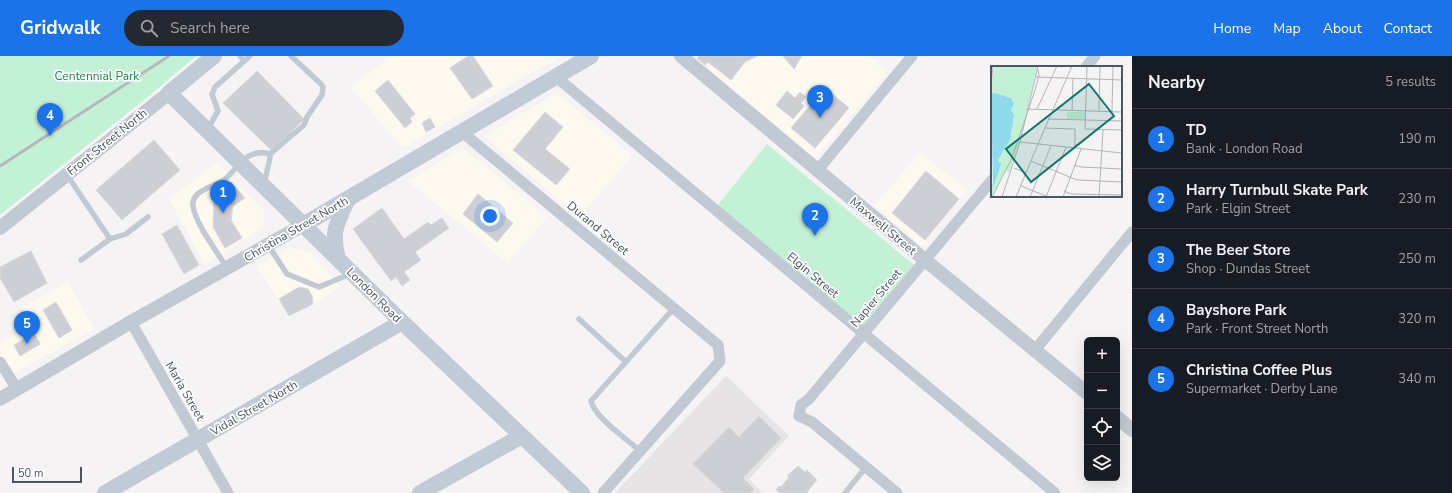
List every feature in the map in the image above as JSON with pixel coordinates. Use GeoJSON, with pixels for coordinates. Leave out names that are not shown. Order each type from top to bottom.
{"type":"FeatureCollection","features":[{"type":"Feature","properties":{"kind":"main road","name":"Front Street North"},"geometry":{"type":"LineString","coordinates":[[169,93],[214,56]]}},
{"type":"Feature","properties":{"kind":"main road","name":"Christina Street North"},"geometry":{"type":"LineString","coordinates":[[303,225],[591,56]]}},
{"type":"Feature","properties":{"kind":"main road","name":"London Road"},"geometry":{"type":"LineString","coordinates":[[169,93],[402,322],[582,493]]}},
{"type":"Feature","properties":{"kind":"main road"},"geometry":{"type":"LineString","coordinates":[[338,259],[334,240],[337,221],[348,199]]}},
{"type":"Feature","properties":{"kind":"main road","name":"Vidal Street North"},"geometry":{"type":"LineString","coordinates":[[105,493],[402,322]]}},
{"type":"Feature","properties":{"kind":"main road"},"geometry":{"type":"LineString","coordinates":[[420,493],[522,436]]}},
{"type":"Feature","properties":{"kind":"street","name":"Maxwell Street"},"geometry":{"type":"LineString","coordinates":[[681,56],[924,260],[1084,391]]}},
{"type":"Feature","properties":{"kind":"street"},"geometry":{"type":"LineString","coordinates":[[817,171],[912,56]]}},
{"type":"Feature","properties":{"kind":"street"},"geometry":{"type":"LineString","coordinates":[[1087,66],[1095,56]]}},
{"type":"Feature","properties":{"kind":"street","name":"Elgin Street"},"geometry":{"type":"LineString","coordinates":[[555,76],[1055,493]]}},
{"type":"Feature","properties":{"kind":"street","name":"Front Street North"},"geometry":{"type":"LineString","coordinates":[[0,228],[169,93]]}},
{"type":"Feature","properties":{"kind":"street","name":"Durand Street"},"geometry":{"type":"LineString","coordinates":[[462,132],[718,345],[720,361],[640,451]]}},
{"type":"Feature","properties":{"kind":"street","name":"Napier Street"},"geometry":{"type":"LineString","coordinates":[[866,467],[812,422],[799,416],[801,405],[809,398],[991,181]]}},
{"type":"Feature","properties":{"kind":"street","name":"Christina Street North"},"geometry":{"type":"LineString","coordinates":[[0,399],[131,322],[303,225]]}},
{"type":"Feature","properties":{"kind":"street"},"geometry":{"type":"LineString","coordinates":[[1035,350],[1132,232]]}},
{"type":"Feature","properties":{"kind":"street","name":"Maria Street"},"geometry":{"type":"LineString","coordinates":[[131,322],[228,493]]}},
{"type":"Feature","properties":{"kind":"street"},"geometry":{"type":"LineString","coordinates":[[0,362],[16,389]]}},
{"type":"Feature","properties":{"kind":"street"},"geometry":{"type":"LineString","coordinates":[[1120,420],[1132,430]]}},
{"type":"Feature","properties":{"kind":"street"},"geometry":{"type":"LineString","coordinates":[[603,493],[640,451]]}},
{"type":"Feature","properties":{"kind":"street"},"geometry":{"type":"LineString","coordinates":[[866,467],[897,493]]}},
{"type":"Feature","properties":{"kind":"lane"},"geometry":{"type":"LineString","coordinates":[[240,56],[244,61]]}},
{"type":"Feature","properties":{"kind":"lane"},"geometry":{"type":"LineString","coordinates":[[206,130],[218,111],[212,94],[215,87],[250,56]]}},
{"type":"Feature","properties":{"kind":"lane"},"geometry":{"type":"LineString","coordinates":[[227,268],[206,236],[192,204],[195,196],[203,190],[224,180],[240,162],[254,154],[270,154],[278,149],[304,125],[307,116],[322,95],[323,87],[291,56]]}},
{"type":"Feature","properties":{"kind":"lane"},"geometry":{"type":"LineString","coordinates":[[263,186],[270,166],[270,154]]}},
{"type":"Feature","properties":{"kind":"lane"},"geometry":{"type":"LineString","coordinates":[[67,175],[110,239]]}},
{"type":"Feature","properties":{"kind":"lane"},"geometry":{"type":"LineString","coordinates":[[81,260],[110,239],[126,234],[148,217]]}},
{"type":"Feature","properties":{"kind":"lane"},"geometry":{"type":"LineString","coordinates":[[268,245],[287,274],[319,287],[352,273]]}},
{"type":"Feature","properties":{"kind":"lane"},"geometry":{"type":"LineString","coordinates":[[640,451],[603,418],[593,407],[591,401],[674,308]]}},
{"type":"Feature","properties":{"kind":"lane"},"geometry":{"type":"LineString","coordinates":[[579,319],[626,362]]}},
{"type":"Feature","properties":{"kind":"lane"},"geometry":{"type":"LineString","coordinates":[[845,493],[866,467]]}},
{"type":"Feature","properties":{"kind":"shaded area"},"geometry":{"type":"Polygon","coordinates":[[[392,56],[563,56],[527,75],[403,148],[350,87],[392,56]]]}},
{"type":"Feature","properties":{"kind":"shaded area"},"geometry":{"type":"Polygon","coordinates":[[[694,56],[869,56],[888,72],[815,159],[694,56]]]}},
{"type":"Feature","properties":{"kind":"shaded area"},"geometry":{"type":"Polygon","coordinates":[[[557,93],[632,155],[580,218],[484,136],[557,93]]]}},
{"type":"Feature","properties":{"kind":"shaded area"},"geometry":{"type":"Polygon","coordinates":[[[463,148],[547,217],[508,263],[408,181],[463,148]]]}},
{"type":"Feature","properties":{"kind":"shaded area"},"geometry":{"type":"Polygon","coordinates":[[[920,152],[967,190],[922,246],[874,206],[920,152]]]}},
{"type":"Feature","properties":{"kind":"shaded area"},"geometry":{"type":"Polygon","coordinates":[[[217,163],[264,211],[263,227],[205,265],[169,199],[217,163]]]}},
{"type":"Feature","properties":{"kind":"shaded area"},"geometry":{"type":"Polygon","coordinates":[[[290,248],[310,252],[341,287],[289,318],[257,266],[290,248]]]}},
{"type":"Feature","properties":{"kind":"shaded area"},"geometry":{"type":"Polygon","coordinates":[[[68,282],[94,329],[12,374],[0,353],[0,343],[31,326],[21,308],[68,282]]]}},
{"type":"Feature","properties":{"kind":"shaded area"},"geometry":{"type":"Polygon","coordinates":[[[726,376],[789,436],[749,479],[763,493],[615,493],[726,376]]]}},
{"type":"Feature","properties":{"kind":"green space","name":"Centennial Park"},"geometry":{"type":"Polygon","coordinates":[[[0,56],[196,56],[149,96],[0,215],[0,56]]]}},
{"type":"Feature","properties":{"kind":"green space"},"geometry":{"type":"Polygon","coordinates":[[[767,144],[914,265],[862,328],[717,206],[767,144]]]}},
{"type":"Feature","properties":{"kind":"building"},"geometry":{"type":"Polygon","coordinates":[[[468,56],[473,56],[493,86],[472,99],[450,68],[468,56]]]}},
{"type":"Feature","properties":{"kind":"building"},"geometry":{"type":"Polygon","coordinates":[[[699,56],[757,56],[745,62],[731,80],[708,62],[705,65],[697,58],[699,56]]]}},
{"type":"Feature","properties":{"kind":"building"},"geometry":{"type":"Polygon","coordinates":[[[783,56],[802,56],[794,69],[783,56]]]}},
{"type":"Feature","properties":{"kind":"building"},"geometry":{"type":"Polygon","coordinates":[[[257,71],[304,119],[272,151],[223,103],[257,71]]]}},
{"type":"Feature","properties":{"kind":"building"},"geometry":{"type":"Polygon","coordinates":[[[388,80],[415,114],[410,118],[412,122],[405,128],[375,91],[388,80]]]}},
{"type":"Feature","properties":{"kind":"building"},"geometry":{"type":"Polygon","coordinates":[[[825,88],[849,108],[815,148],[791,128],[825,88]]]}},
{"type":"Feature","properties":{"kind":"building"},"geometry":{"type":"Polygon","coordinates":[[[787,91],[795,98],[800,92],[806,97],[801,103],[804,106],[793,119],[776,105],[787,91]]]}},
{"type":"Feature","properties":{"kind":"building"},"geometry":{"type":"Polygon","coordinates":[[[545,112],[563,127],[545,149],[570,169],[556,185],[513,150],[545,112]]]}},
{"type":"Feature","properties":{"kind":"building"},"geometry":{"type":"Polygon","coordinates":[[[430,118],[435,127],[426,132],[422,123],[430,118]]]}},
{"type":"Feature","properties":{"kind":"building"},"geometry":{"type":"Polygon","coordinates":[[[154,140],[180,170],[122,220],[96,190],[154,140]]]}},
{"type":"Feature","properties":{"kind":"building"},"geometry":{"type":"Polygon","coordinates":[[[926,171],[959,199],[925,240],[892,213],[926,171]]]}},
{"type":"Feature","properties":{"kind":"building"},"geometry":{"type":"Polygon","coordinates":[[[231,182],[245,198],[233,206],[231,220],[242,238],[225,248],[213,227],[214,202],[231,182]]]}},
{"type":"Feature","properties":{"kind":"building"},"geometry":{"type":"Polygon","coordinates":[[[478,194],[513,223],[497,242],[463,214],[478,194]]]}},
{"type":"Feature","properties":{"kind":"building"},"geometry":{"type":"Polygon","coordinates":[[[382,208],[404,239],[428,222],[431,225],[442,218],[449,228],[415,252],[421,260],[404,272],[410,280],[402,286],[396,277],[391,281],[353,229],[382,208]]]}},
{"type":"Feature","properties":{"kind":"building"},"geometry":{"type":"Polygon","coordinates":[[[177,225],[199,265],[184,274],[162,234],[177,225]]]}},
{"type":"Feature","properties":{"kind":"building"},"geometry":{"type":"Polygon","coordinates":[[[31,251],[47,283],[14,302],[0,278],[0,267],[31,251]]]}},
{"type":"Feature","properties":{"kind":"building"},"geometry":{"type":"Polygon","coordinates":[[[299,287],[308,289],[312,296],[313,304],[289,316],[279,299],[299,287]]]}},
{"type":"Feature","properties":{"kind":"building"},"geometry":{"type":"Polygon","coordinates":[[[56,302],[72,330],[59,338],[43,310],[56,302]]]}},
{"type":"Feature","properties":{"kind":"building"},"geometry":{"type":"Polygon","coordinates":[[[34,333],[40,344],[20,356],[14,345],[34,333]]]}},
{"type":"Feature","properties":{"kind":"building"},"geometry":{"type":"Polygon","coordinates":[[[759,416],[781,438],[743,478],[754,489],[750,493],[724,493],[693,464],[729,427],[739,437],[759,416]]]}},
{"type":"Feature","properties":{"kind":"building"},"geometry":{"type":"Polygon","coordinates":[[[798,466],[805,472],[807,470],[817,480],[807,492],[808,493],[778,493],[779,492],[776,490],[779,486],[781,487],[789,477],[787,476],[798,466]]]}},
{"type":"Feature","properties":{"kind":"railway"},"geometry":{"type":"LineString","coordinates":[[0,166],[169,56]]}},
{"type":"Feature","properties":{"kind":"place","name":"The Beer Store"},"geometry":{"type":"Point","coordinates":[820,118]}},
{"type":"Feature","properties":{"kind":"place","name":"Bayshore Park"},"geometry":{"type":"Point","coordinates":[50,136]}},
{"type":"Feature","properties":{"kind":"place","name":"TD"},"geometry":{"type":"Point","coordinates":[223,213]}},
{"type":"Feature","properties":{"kind":"place","name":"Harry Turnbull Skate Park"},"geometry":{"type":"Point","coordinates":[815,236]}},
{"type":"Feature","properties":{"kind":"place","name":"Christina Coffee Plus"},"geometry":{"type":"Point","coordinates":[27,344]}}]}
